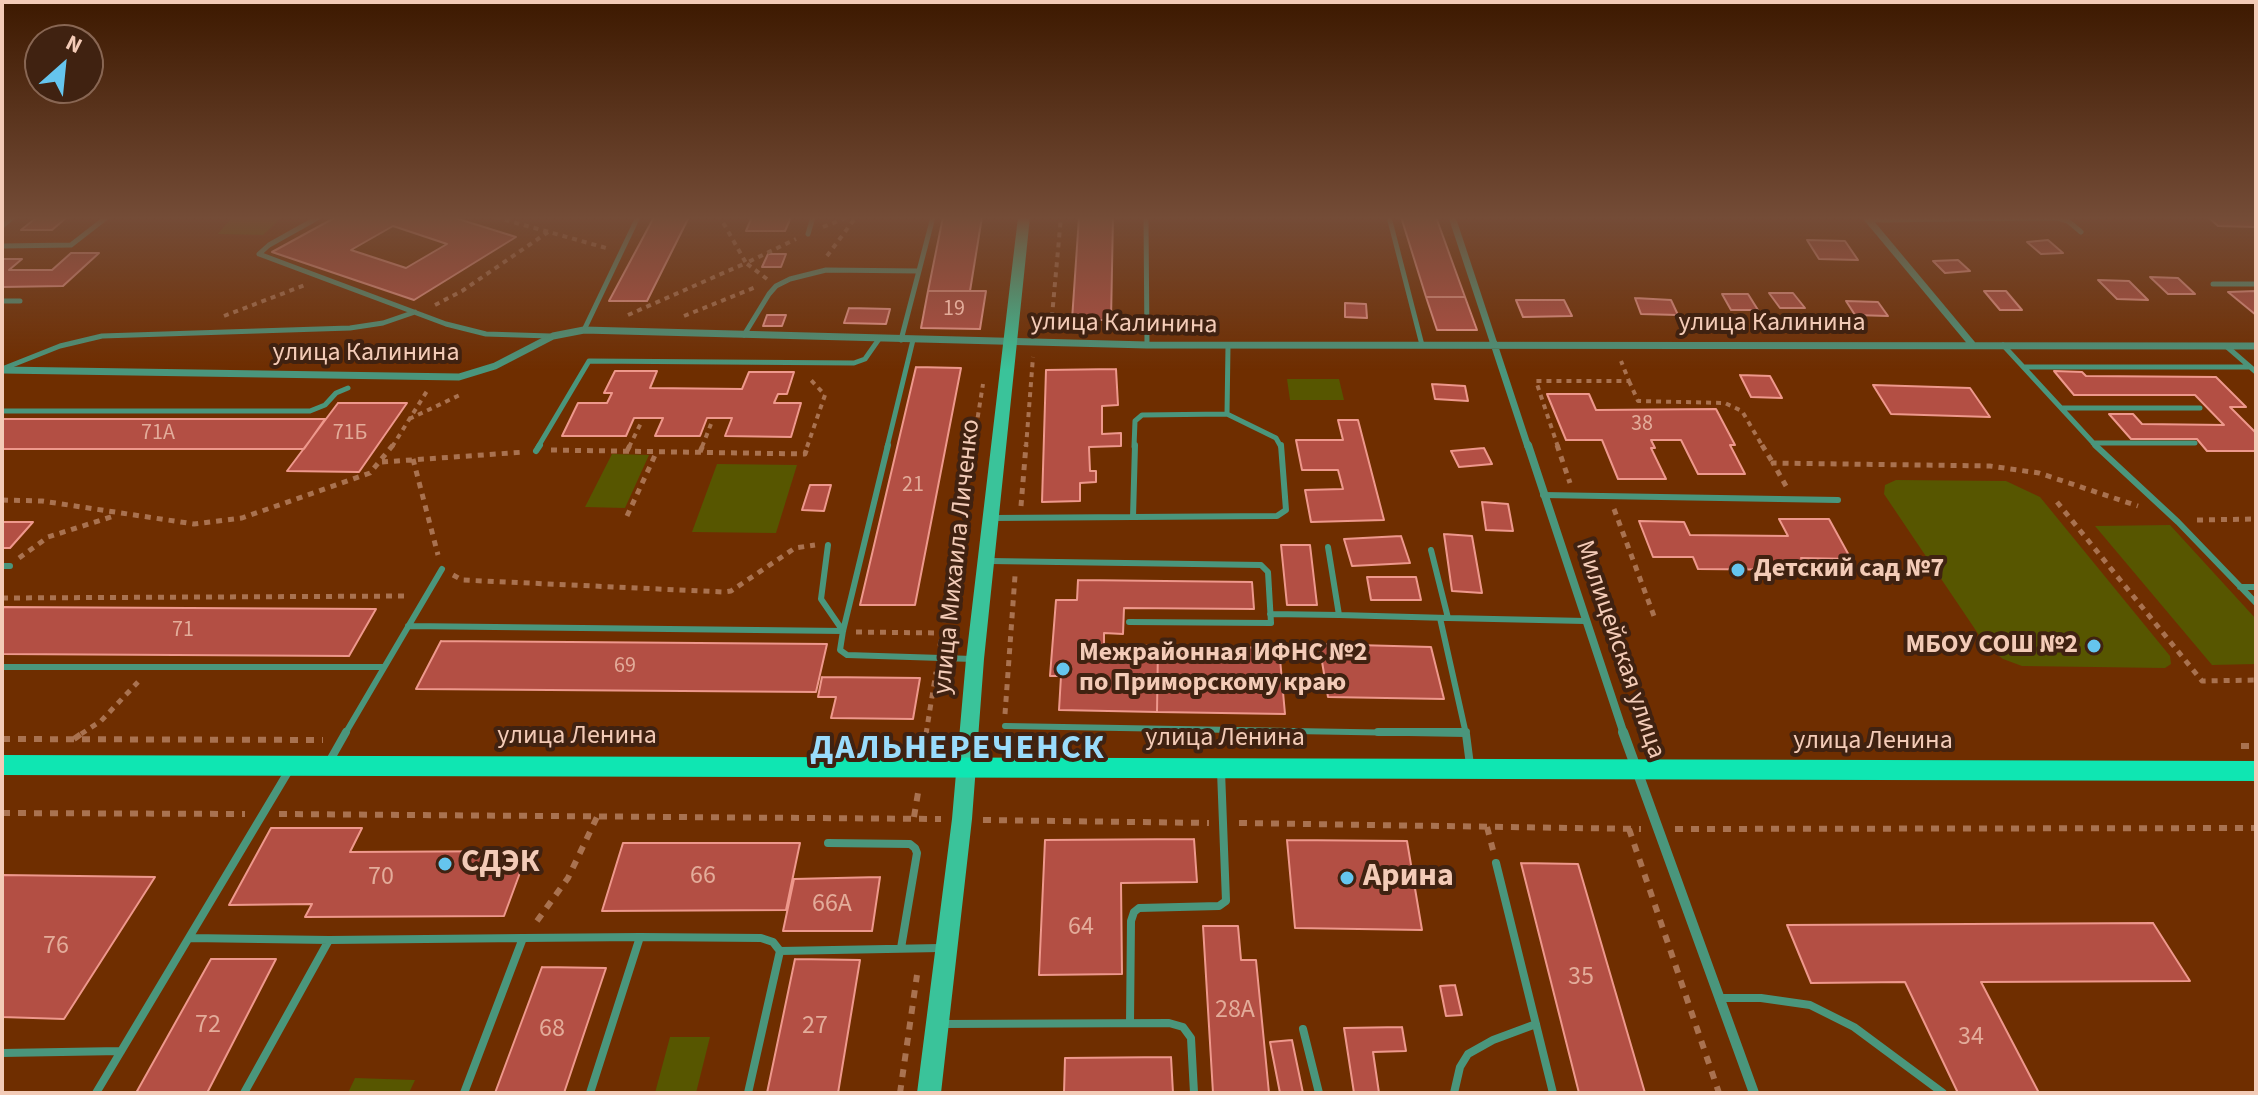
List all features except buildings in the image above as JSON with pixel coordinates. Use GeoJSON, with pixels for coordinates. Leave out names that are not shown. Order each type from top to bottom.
{"type":"FeatureCollection","features":[{"type":"Feature","properties":{"kind":"main road","name":"улица Михаила Личенко"},"geometry":{"type":"LineString","coordinates":[[929,1093],[962,819],[975,659],[1018,268]]}},
{"type":"Feature","properties":{"kind":"main road","name":"улица Ленина"},"geometry":{"type":"LineString","coordinates":[[2,765],[965,765],[2256,771]]}},
{"type":"Feature","properties":{"kind":"street","name":"Милицейская улица"},"geometry":{"type":"LineString","coordinates":[[1468,268],[1636,770],[1754,1093]]}},
{"type":"Feature","properties":{"kind":"street"},"geometry":{"type":"LineString","coordinates":[[1909,268],[1972,344]]}},
{"type":"Feature","properties":{"kind":"street","name":"улица Калинина"},"geometry":{"type":"LineString","coordinates":[[2,369],[436,377],[477,373],[553,336],[586,327],[1050,344],[2256,346]]}},
{"type":"Feature","properties":{"kind":"lane"},"geometry":{"type":"LineString","coordinates":[[297,268],[415,312],[486,334],[553,336]]}},
{"type":"Feature","properties":{"kind":"lane"},"geometry":{"type":"LineString","coordinates":[[586,327],[612,268]]}},
{"type":"Feature","properties":{"kind":"lane"},"geometry":{"type":"LineString","coordinates":[[1146,268],[1147,345]]}},
{"type":"Feature","properties":{"kind":"lane"},"geometry":{"type":"LineString","coordinates":[[1402,268],[1422,345]]}},
{"type":"Feature","properties":{"kind":"lane"},"geometry":{"type":"LineString","coordinates":[[744,335],[769,294],[790,279],[826,270],[919,271],[901,340]]}},
{"type":"Feature","properties":{"kind":"lane"},"geometry":{"type":"LineString","coordinates":[[2213,284],[2256,284]]}},
{"type":"Feature","properties":{"kind":"lane"},"geometry":{"type":"LineString","coordinates":[[2,301],[20,301]]}},
{"type":"Feature","properties":{"kind":"lane"},"geometry":{"type":"LineString","coordinates":[[2,369],[60,346],[102,336],[350,328],[383,323],[415,312]]}},
{"type":"Feature","properties":{"kind":"lane"},"geometry":{"type":"LineString","coordinates":[[536,451],[589,361],[860,362],[879,339]]}},
{"type":"Feature","properties":{"kind":"lane"},"geometry":{"type":"LineString","coordinates":[[913,340],[840,650],[847,655],[975,659]]}},
{"type":"Feature","properties":{"kind":"lane"},"geometry":{"type":"LineString","coordinates":[[2003,345],[2093,443],[2178,522],[2256,603]]}},
{"type":"Feature","properties":{"kind":"lane"},"geometry":{"type":"LineString","coordinates":[[1227,414],[1228,346]]}},
{"type":"Feature","properties":{"kind":"lane"},"geometry":{"type":"LineString","coordinates":[[2226,346],[2256,372]]}},
{"type":"Feature","properties":{"kind":"lane"},"geometry":{"type":"LineString","coordinates":[[2024,367],[2250,367]]}},
{"type":"Feature","properties":{"kind":"lane"},"geometry":{"type":"LineString","coordinates":[[2,411],[310,411],[325,405],[336,393],[348,388]]}},
{"type":"Feature","properties":{"kind":"lane"},"geometry":{"type":"LineString","coordinates":[[2062,408],[2200,408]]}},
{"type":"Feature","properties":{"kind":"lane"},"geometry":{"type":"LineString","coordinates":[[990,518],[1277,516],[1286,510],[1281,445],[1276,438],[1227,414],[1142,415],[1135,421],[1133,517]]}},
{"type":"Feature","properties":{"kind":"lane"},"geometry":{"type":"LineString","coordinates":[[2093,443],[2195,443]]}},
{"type":"Feature","properties":{"kind":"lane"},"geometry":{"type":"LineString","coordinates":[[1543,495],[1838,500]]}},
{"type":"Feature","properties":{"kind":"lane"},"geometry":{"type":"LineString","coordinates":[[828,545],[821,599],[843,631]]}},
{"type":"Feature","properties":{"kind":"lane"},"geometry":{"type":"LineString","coordinates":[[1328,547],[1339,615]]}},
{"type":"Feature","properties":{"kind":"lane"},"geometry":{"type":"LineString","coordinates":[[1431,550],[1471,768]]}},
{"type":"Feature","properties":{"kind":"lane"},"geometry":{"type":"LineString","coordinates":[[986,561],[1261,565],[1268,572],[1271,623],[1129,622]]}},
{"type":"Feature","properties":{"kind":"lane"},"geometry":{"type":"LineString","coordinates":[[327,765],[442,569]]}},
{"type":"Feature","properties":{"kind":"lane"},"geometry":{"type":"LineString","coordinates":[[2240,587],[2256,587]]}},
{"type":"Feature","properties":{"kind":"lane"},"geometry":{"type":"LineString","coordinates":[[1270,614],[1585,621]]}},
{"type":"Feature","properties":{"kind":"lane"},"geometry":{"type":"LineString","coordinates":[[408,626],[843,631]]}},
{"type":"Feature","properties":{"kind":"lane"},"geometry":{"type":"LineString","coordinates":[[2,667],[383,667]]}},
{"type":"Feature","properties":{"kind":"lane"},"geometry":{"type":"LineString","coordinates":[[1005,726],[1466,734]]}},
{"type":"Feature","properties":{"kind":"lane"},"geometry":{"type":"LineString","coordinates":[[96,1093],[291,765]]}},
{"type":"Feature","properties":{"kind":"lane"},"geometry":{"type":"LineString","coordinates":[[1130,1022],[1131,916],[1139,908],[1192,908],[1223,904],[1226,897],[1221,767]]}},
{"type":"Feature","properties":{"kind":"lane"},"geometry":{"type":"LineString","coordinates":[[828,843],[910,844],[915,848],[917,853],[901,948]]}},
{"type":"Feature","properties":{"kind":"lane"},"geometry":{"type":"LineString","coordinates":[[1496,863],[1553,1093]]}},
{"type":"Feature","properties":{"kind":"lane"},"geometry":{"type":"LineString","coordinates":[[590,1093],[640,937]]}},
{"type":"Feature","properties":{"kind":"lane"},"geometry":{"type":"LineString","coordinates":[[190,938],[761,938],[773,942],[780,951]]}},
{"type":"Feature","properties":{"kind":"lane"},"geometry":{"type":"LineString","coordinates":[[464,1093],[523,938]]}},
{"type":"Feature","properties":{"kind":"lane"},"geometry":{"type":"LineString","coordinates":[[244,1093],[329,940]]}},
{"type":"Feature","properties":{"kind":"lane"},"geometry":{"type":"LineString","coordinates":[[780,951],[947,947]]}},
{"type":"Feature","properties":{"kind":"lane"},"geometry":{"type":"LineString","coordinates":[[748,1093],[780,951]]}},
{"type":"Feature","properties":{"kind":"lane"},"geometry":{"type":"LineString","coordinates":[[1719,998],[1761,998],[1810,1005],[1854,1027],[1943,1093]]}},
{"type":"Feature","properties":{"kind":"lane"},"geometry":{"type":"LineString","coordinates":[[938,1024],[1169,1023],[1183,1027],[1191,1038],[1194,1093]]}},
{"type":"Feature","properties":{"kind":"lane"},"geometry":{"type":"LineString","coordinates":[[1454,1093],[1460,1067],[1468,1054],[1493,1040],[1536,1024]]}},
{"type":"Feature","properties":{"kind":"lane"},"geometry":{"type":"LineString","coordinates":[[1303,1029],[1319,1093]]}},
{"type":"Feature","properties":{"kind":"lane"},"geometry":{"type":"LineString","coordinates":[[2,1053],[121,1051]]}},
{"type":"Feature","properties":{"kind":"path"},"geometry":{"type":"LineString","coordinates":[[415,312],[462,291],[495,268]]}},
{"type":"Feature","properties":{"kind":"path"},"geometry":{"type":"LineString","coordinates":[[586,327],[608,324],[734,268]]}},
{"type":"Feature","properties":{"kind":"path"},"geometry":{"type":"LineString","coordinates":[[753,268],[770,281]]}},
{"type":"Feature","properties":{"kind":"path"},"geometry":{"type":"LineString","coordinates":[[1050,344],[1057,268]]}},
{"type":"Feature","properties":{"kind":"path"},"geometry":{"type":"LineString","coordinates":[[1615,345],[1638,401],[1725,403],[1742,411],[1793,499]]}},
{"type":"Feature","properties":{"kind":"path"},"geometry":{"type":"LineString","coordinates":[[382,462],[536,451],[805,454],[825,395],[794,363]]}},
{"type":"Feature","properties":{"kind":"path"},"geometry":{"type":"LineString","coordinates":[[2,500],[42,501],[194,524],[225,522],[343,485],[370,473],[382,462],[436,377]]}},
{"type":"Feature","properties":{"kind":"path"},"geometry":{"type":"LineString","coordinates":[[925,743],[984,381]]}},
{"type":"Feature","properties":{"kind":"path"},"geometry":{"type":"LineString","coordinates":[[1574,495],[1536,381],[1629,381]]}},
{"type":"Feature","properties":{"kind":"path"},"geometry":{"type":"LineString","coordinates":[[409,419],[465,393]]}},
{"type":"Feature","properties":{"kind":"path"},"geometry":{"type":"LineString","coordinates":[[627,451],[642,421]]}},
{"type":"Feature","properties":{"kind":"path"},"geometry":{"type":"LineString","coordinates":[[700,452],[711,424]]}},
{"type":"Feature","properties":{"kind":"path"},"geometry":{"type":"LineString","coordinates":[[627,516],[657,451]]}},
{"type":"Feature","properties":{"kind":"path"},"geometry":{"type":"LineString","coordinates":[[413,459],[442,569],[462,580],[724,592],[731,591],[795,548],[828,545]]}},
{"type":"Feature","properties":{"kind":"path"},"geometry":{"type":"LineString","coordinates":[[1773,463],[1919,463],[2014,469],[2080,485],[2178,522],[2256,519]]}},
{"type":"Feature","properties":{"kind":"path"},"geometry":{"type":"LineString","coordinates":[[1609,497],[1654,616]]}},
{"type":"Feature","properties":{"kind":"path"},"geometry":{"type":"LineString","coordinates":[[2057,502],[2202,681],[2256,680]]}},
{"type":"Feature","properties":{"kind":"path"},"geometry":{"type":"LineString","coordinates":[[6,566],[48,537],[119,515]]}},
{"type":"Feature","properties":{"kind":"path"},"geometry":{"type":"LineString","coordinates":[[2,598],[426,596]]}},
{"type":"Feature","properties":{"kind":"path"},"geometry":{"type":"LineString","coordinates":[[843,631],[942,633]]}},
{"type":"Feature","properties":{"kind":"path"},"geometry":{"type":"LineString","coordinates":[[73,739],[112,710],[149,667]]}},
{"type":"Feature","properties":{"kind":"path"},"geometry":{"type":"LineString","coordinates":[[2,813],[962,819],[1629,829],[2256,828]]}},
{"type":"Feature","properties":{"kind":"path"},"geometry":{"type":"LineString","coordinates":[[523,938],[568,878],[597,817]]}},
{"type":"Feature","properties":{"kind":"path"},"geometry":{"type":"LineString","coordinates":[[1629,829],[1719,1093]]}},
{"type":"Feature","properties":{"kind":"shaded area"},"geometry":{"type":"Polygon","coordinates":[[[1287,379],[1339,379],[1344,400],[1290,400],[1287,379]]]}},
{"type":"Feature","properties":{"kind":"shaded area"},"geometry":{"type":"Polygon","coordinates":[[[612,454],[649,455],[625,508],[585,507],[612,454]]]}},
{"type":"Feature","properties":{"kind":"shaded area"},"geometry":{"type":"Polygon","coordinates":[[[717,464],[797,465],[776,533],[692,532],[717,464]]]}},
{"type":"Feature","properties":{"kind":"shaded area"},"geometry":{"type":"Polygon","coordinates":[[[1896,480],[2006,481],[2040,497],[2170,656],[2171,664],[2165,668],[2022,666],[2003,659],[1987,647],[1884,494],[1885,485],[1896,480]]]}},
{"type":"Feature","properties":{"kind":"shaded area"},"geometry":{"type":"Polygon","coordinates":[[[2170,525],[2256,619],[2256,664],[2212,665],[2095,526],[2170,525]]]}},
{"type":"Feature","properties":{"kind":"shaded area"},"geometry":{"type":"Polygon","coordinates":[[[670,1037],[710,1037],[696,1093],[655,1093],[670,1037]]]}},
{"type":"Feature","properties":{"kind":"shaded area"},"geometry":{"type":"Polygon","coordinates":[[[355,1078],[415,1080],[409,1093],[348,1093],[355,1078]]]}},
{"type":"Feature","properties":{"kind":"place","name":"Детский сад №7"},"geometry":{"type":"Point","coordinates":[1738,570]}},
{"type":"Feature","properties":{"kind":"place","name":"МБОУ СОШ №2"},"geometry":{"type":"Point","coordinates":[2094,646]}},
{"type":"Feature","properties":{"kind":"place","name":"Межрайонная ИФНС №2 по Приморскому краю"},"geometry":{"type":"Point","coordinates":[1063,669]}},
{"type":"Feature","properties":{"kind":"place","name":"СДЭК"},"geometry":{"type":"Point","coordinates":[445,864]}},
{"type":"Feature","properties":{"kind":"place","name":"Арина"},"geometry":{"type":"Point","coordinates":[1347,878]}},
{"type":"Feature","properties":{"kind":"district","name":"ДАЛЬНЕРЕЧЕНСК"},"geometry":{"type":"Point","coordinates":[958,751]}}]}
